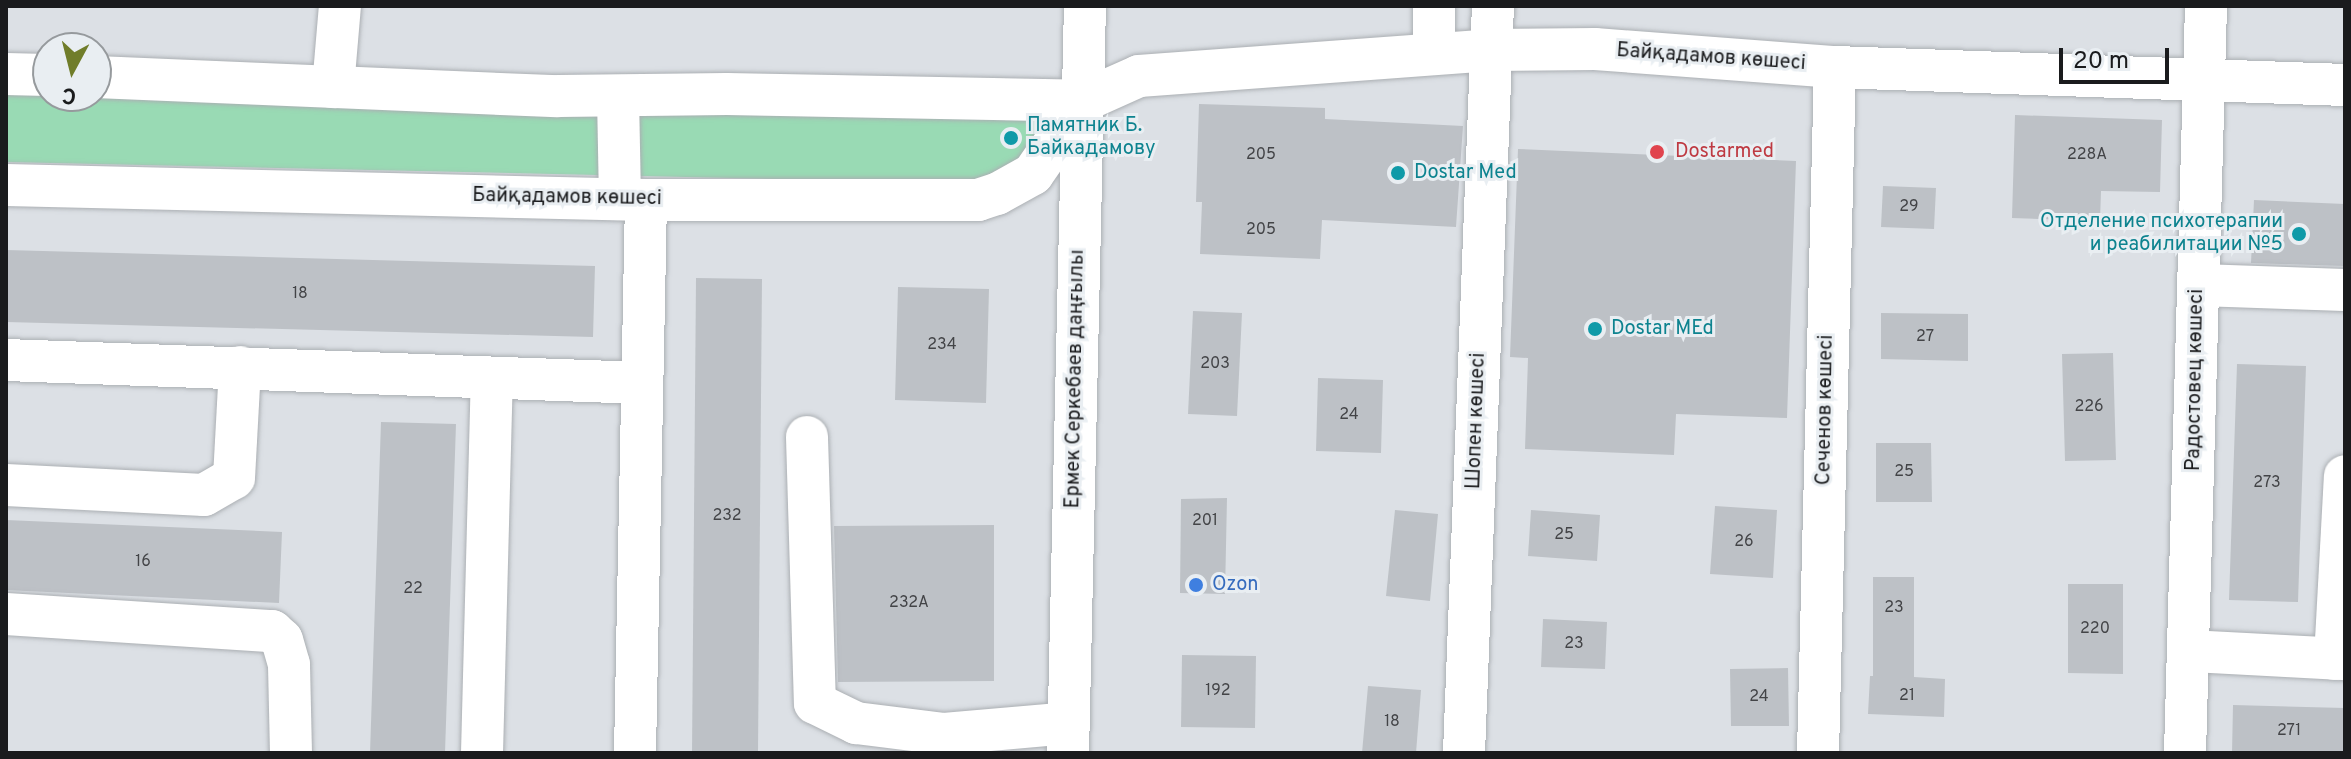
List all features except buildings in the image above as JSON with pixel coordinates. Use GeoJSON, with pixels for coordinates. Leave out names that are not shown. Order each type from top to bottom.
{"type":"FeatureCollection","features":[{"type":"Feature","properties":{"kind":"street"},"geometry":{"type":"LineString","coordinates":[[333,87],[340,6]]}},
{"type":"Feature","properties":{"kind":"street","name":"Ермек Серкебаев даңғылы"},"geometry":{"type":"LineString","coordinates":[[1068,738],[1085,6]]}},
{"type":"Feature","properties":{"kind":"street"},"geometry":{"type":"LineString","coordinates":[[1434,6],[1434,54]]}},
{"type":"Feature","properties":{"kind":"street","name":"Шопен көшесі"},"geometry":{"type":"LineString","coordinates":[[1464,753],[1493,6]]}},
{"type":"Feature","properties":{"kind":"street","name":"Радостовец көшесі"},"geometry":{"type":"LineString","coordinates":[[2185,753],[2206,6]]}},
{"type":"Feature","properties":{"kind":"street","name":"Байқадамов көшесі"},"geometry":{"type":"LineString","coordinates":[[112,78],[618,96],[727,94],[1083,101],[1139,76],[1434,54],[1490,69],[1595,49],[1835,67],[2345,85]]}},
{"type":"Feature","properties":{"kind":"street","name":"Сеченов көшесі"},"geometry":{"type":"LineString","coordinates":[[1818,753],[1835,67]]}},
{"type":"Feature","properties":{"kind":"street"},"geometry":{"type":"LineString","coordinates":[[6,74],[32,75]]}},
{"type":"Feature","properties":{"kind":"street"},"geometry":{"type":"LineString","coordinates":[[618,96],[633,200],[642,383],[635,753]]}},
{"type":"Feature","properties":{"kind":"street","name":"Байқадамов көшесі"},"geometry":{"type":"LineString","coordinates":[[6,185],[633,200],[978,200],[1033,174],[1083,101]]}},
{"type":"Feature","properties":{"kind":"street"},"geometry":{"type":"LineString","coordinates":[[2199,285],[2345,290]]}},
{"type":"Feature","properties":{"kind":"street"},"geometry":{"type":"LineString","coordinates":[[6,360],[642,383]]}},
{"type":"Feature","properties":{"kind":"street"},"geometry":{"type":"LineString","coordinates":[[6,485],[204,495],[234,478],[240,367]]}},
{"type":"Feature","properties":{"kind":"street"},"geometry":{"type":"LineString","coordinates":[[482,753],[492,379]]}},
{"type":"Feature","properties":{"kind":"street"},"geometry":{"type":"LineString","coordinates":[[807,437],[815,703],[856,723],[944,734],[1068,738]]}},
{"type":"Feature","properties":{"kind":"street"},"geometry":{"type":"LineString","coordinates":[[2190,651],[2340,659],[2345,476]]}},
{"type":"Feature","properties":{"kind":"street"},"geometry":{"type":"LineString","coordinates":[[6,614],[272,631],[282,640],[289,665],[291,753]]}},
{"type":"Feature","properties":{"kind":"green space"},"geometry":{"type":"Polygon","coordinates":[[[6,85],[32,86],[32,112],[112,112],[112,97],[1065,111],[1003,184],[6,162],[6,85]]]}},
{"type":"Feature","properties":{"kind":"place","name":"Памятник Б. Байкадамову"},"geometry":{"type":"Point","coordinates":[1011,138]}},
{"type":"Feature","properties":{"kind":"place","name":"Dostarmed"},"geometry":{"type":"Point","coordinates":[1657,152]}},
{"type":"Feature","properties":{"kind":"place","name":"Dostar Med"},"geometry":{"type":"Point","coordinates":[1398,173]}},
{"type":"Feature","properties":{"kind":"place","name":"Отделение психотерапии и реабилитации №5"},"geometry":{"type":"Point","coordinates":[2299,234]}},
{"type":"Feature","properties":{"kind":"place","name":"Dostar MEd"},"geometry":{"type":"Point","coordinates":[1595,329]}},
{"type":"Feature","properties":{"kind":"place","name":"Ozon"},"geometry":{"type":"Point","coordinates":[1196,585]}}]}
